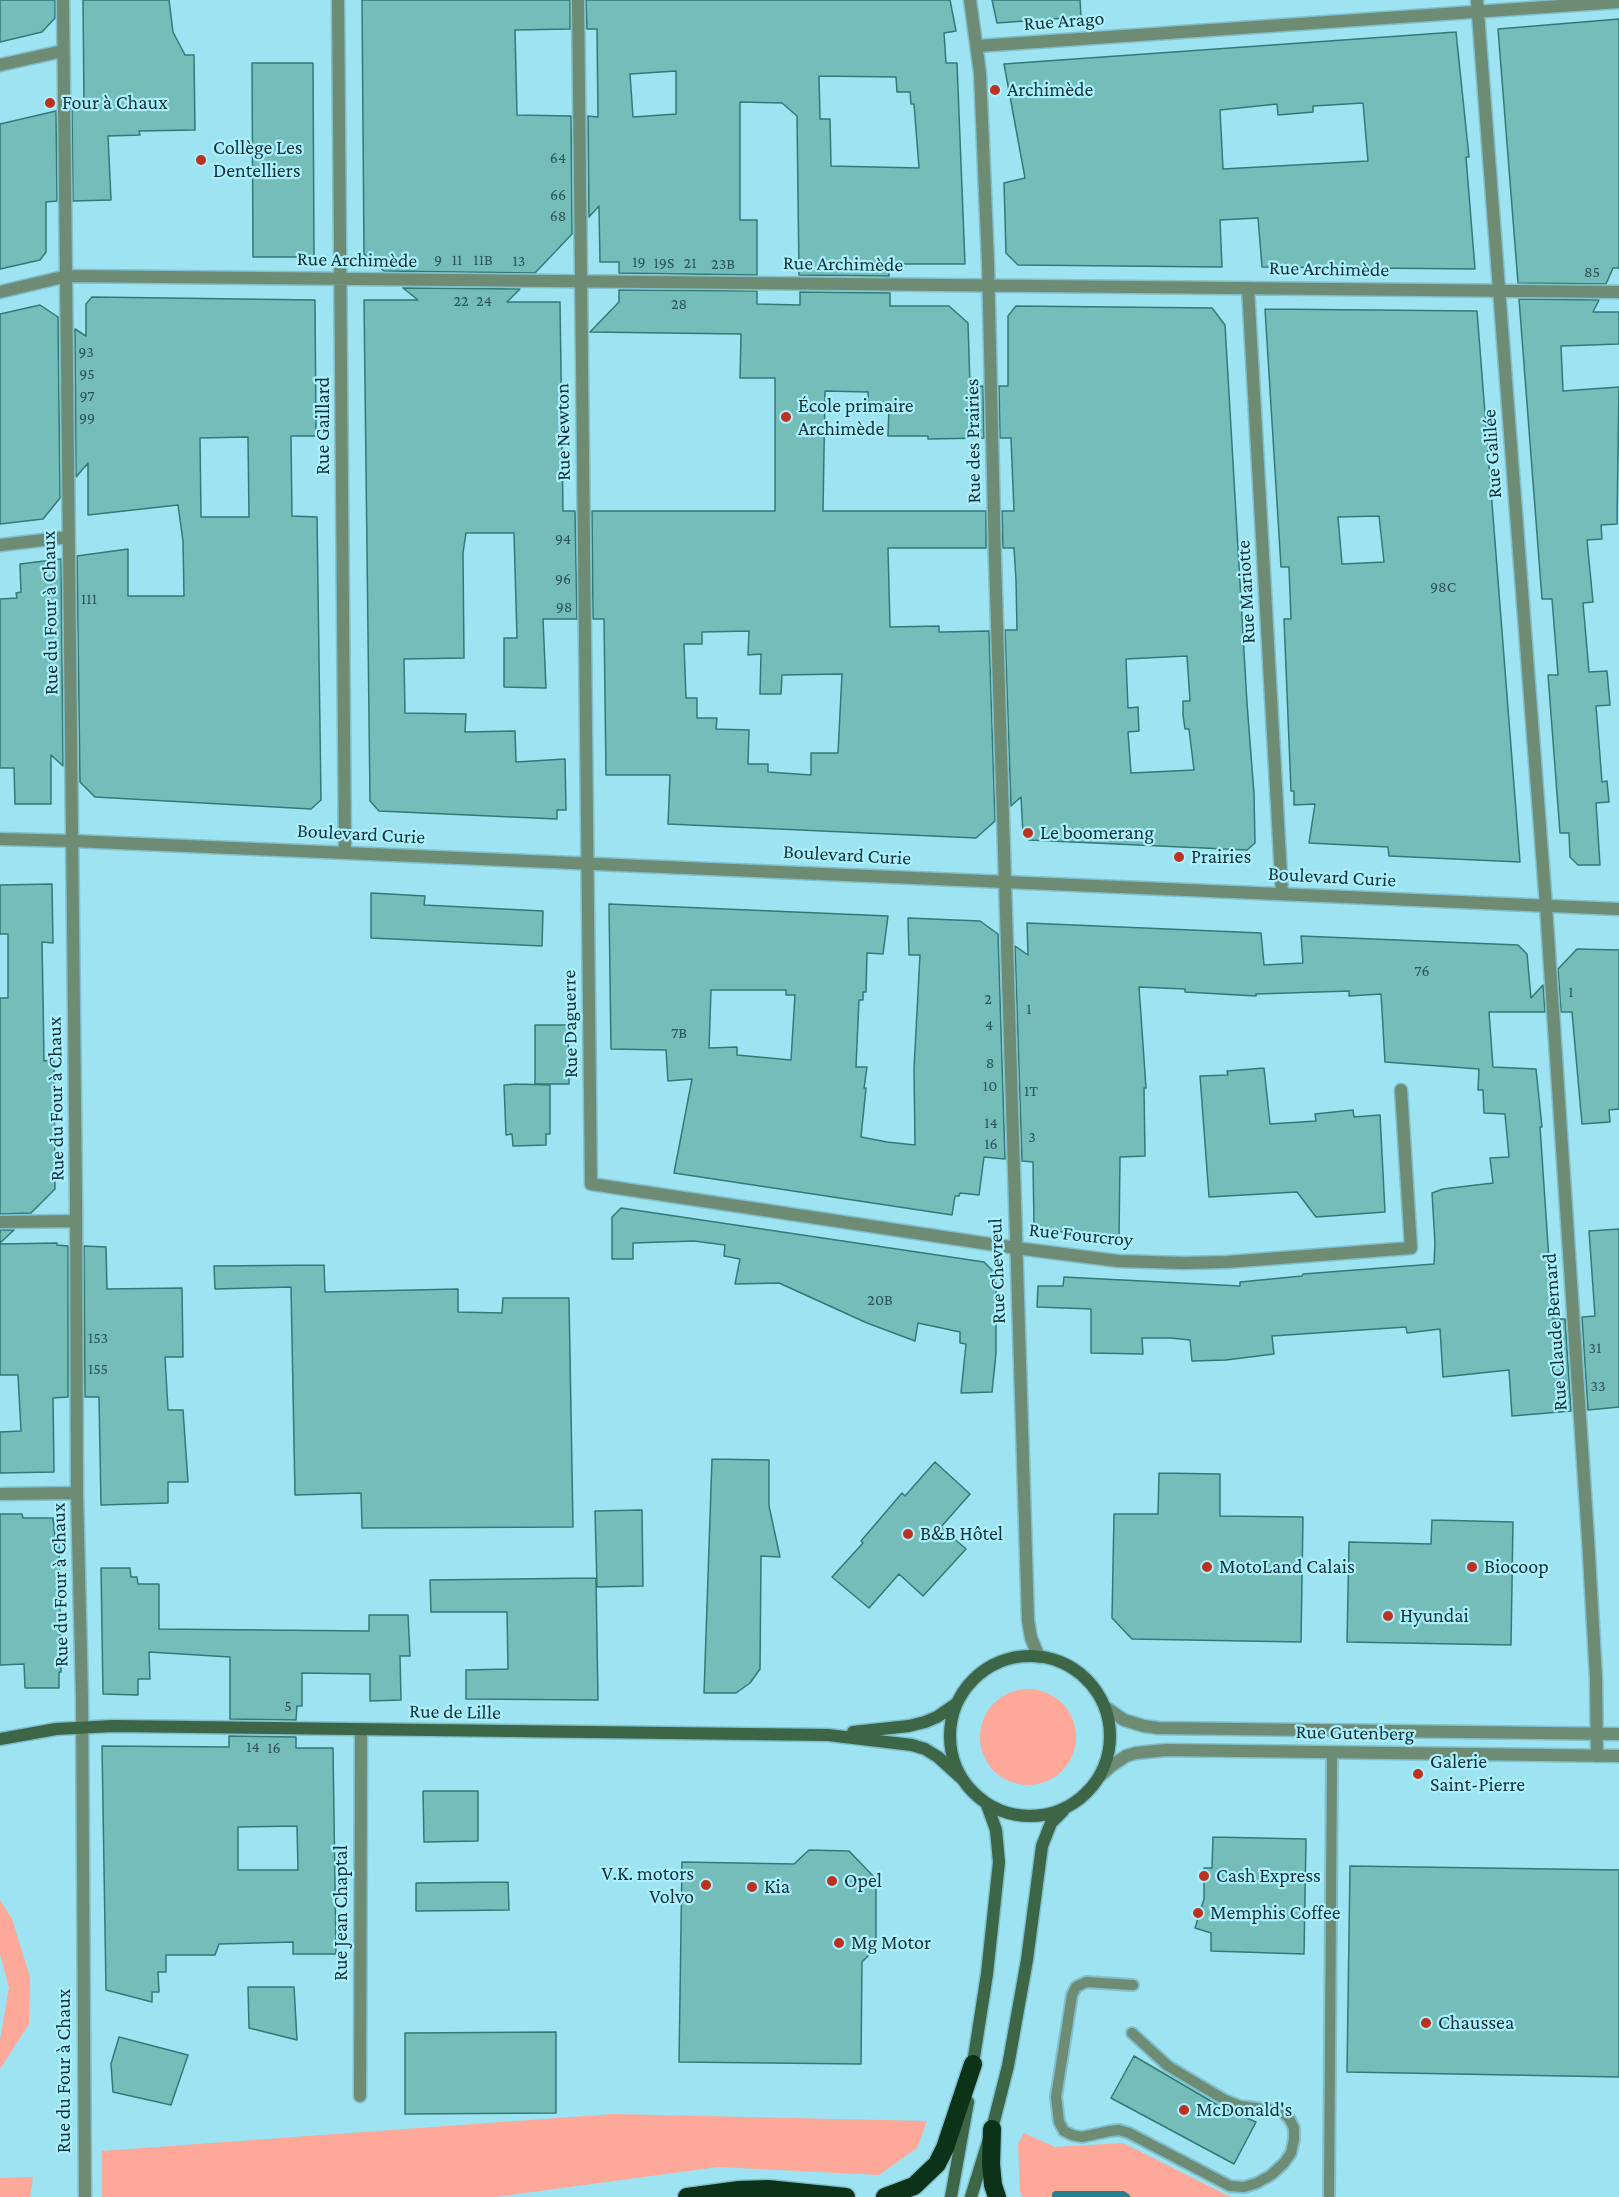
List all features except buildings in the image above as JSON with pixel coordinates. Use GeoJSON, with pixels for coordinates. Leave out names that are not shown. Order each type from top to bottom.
{"type":"FeatureCollection","features":[{"type":"Feature","properties":{"kind":"highway"},"geometry":{"type":"LineString","coordinates":[[885,2197],[914,2186],[937,2164],[945,2148],[973,2064]]}},
{"type":"Feature","properties":{"kind":"highway"},"geometry":{"type":"LineString","coordinates":[[992,2129],[991,2164],[997,2197]]}},
{"type":"Feature","properties":{"kind":"highway"},"geometry":{"type":"LineString","coordinates":[[687,2197],[739,2190],[768,2189],[846,2197]]}},
{"type":"Feature","properties":{"kind":"main road"},"geometry":{"type":"LineString","coordinates":[[971,2197],[1008,2066],[1019,2007],[1042,1846],[1051,1823],[1092,1788],[1108,1755],[1110,1743],[1105,1707],[1094,1688],[1079,1673],[1060,1662],[1039,1657],[1016,1657],[995,1664],[968,1685],[956,1704],[949,1741],[960,1777],[987,1804],[1023,1817],[1049,1815],[1073,1804]]}},
{"type":"Feature","properties":{"kind":"main road","name":"Rue de Lille"},"geometry":{"type":"LineString","coordinates":[[828,1735],[912,1726],[937,1717],[956,1704]]}},
{"type":"Feature","properties":{"kind":"main road","name":"Rue de Lille"},"geometry":{"type":"LineString","coordinates":[[0,1739],[82,1727],[828,1735],[912,1745],[938,1757],[960,1777]]}},
{"type":"Feature","properties":{"kind":"main road"},"geometry":{"type":"LineString","coordinates":[[951,2197],[992,1934],[999,1862],[996,1830],[987,1804]]}},
{"type":"Feature","properties":{"kind":"street","name":"Rue du Four à Chaux"},"geometry":{"type":"LineString","coordinates":[[63,0],[85,2197]]}},
{"type":"Feature","properties":{"kind":"street","name":"Rue Gaillard"},"geometry":{"type":"LineString","coordinates":[[338,0],[345,852]]}},
{"type":"Feature","properties":{"kind":"street","name":"Rue Newton"},"geometry":{"type":"LineString","coordinates":[[578,0],[588,863]]}},
{"type":"Feature","properties":{"kind":"street","name":"Rue des Prairies"},"geometry":{"type":"LineString","coordinates":[[970,0],[978,46],[989,286],[995,560],[1007,882]]}},
{"type":"Feature","properties":{"kind":"street","name":"Rue Arago"},"geometry":{"type":"LineString","coordinates":[[978,46],[1478,6],[1619,2]]}},
{"type":"Feature","properties":{"kind":"street","name":"Rue Galilée"},"geometry":{"type":"LineString","coordinates":[[1478,6],[1546,906]]}},
{"type":"Feature","properties":{"kind":"street"},"geometry":{"type":"LineString","coordinates":[[0,65],[63,51]]}},
{"type":"Feature","properties":{"kind":"street","name":"Rue Archimède"},"geometry":{"type":"LineString","coordinates":[[0,292],[67,276],[1619,292]]}},
{"type":"Feature","properties":{"kind":"street","name":"Rue Mariotte"},"geometry":{"type":"LineString","coordinates":[[1248,288],[1282,894]]}},
{"type":"Feature","properties":{"kind":"street"},"geometry":{"type":"LineString","coordinates":[[0,545],[69,537]]}},
{"type":"Feature","properties":{"kind":"street","name":"Boulevard Curie"},"geometry":{"type":"LineString","coordinates":[[0,839],[73,840],[1619,909]]}},
{"type":"Feature","properties":{"kind":"street","name":"Rue Daguerre"},"geometry":{"type":"LineString","coordinates":[[588,863],[591,1184]]}},
{"type":"Feature","properties":{"kind":"street","name":"Rue Chevreul"},"geometry":{"type":"LineString","coordinates":[[1007,882],[1028,1620],[1031,1638],[1039,1657]]}},
{"type":"Feature","properties":{"kind":"street","name":"Rue Claude Bernard"},"geometry":{"type":"LineString","coordinates":[[1546,906],[1596,1678],[1597,1756]]}},
{"type":"Feature","properties":{"kind":"street","name":"Rue Fourcroy"},"geometry":{"type":"LineString","coordinates":[[591,1184],[1016,1248],[1119,1261],[1184,1263],[1239,1261],[1411,1248],[1401,1090]]}},
{"type":"Feature","properties":{"kind":"street"},"geometry":{"type":"LineString","coordinates":[[0,1222],[76,1221]]}},
{"type":"Feature","properties":{"kind":"street"},"geometry":{"type":"LineString","coordinates":[[0,1494],[77,1493]]}},
{"type":"Feature","properties":{"kind":"street","name":"Rue Gutenberg"},"geometry":{"type":"LineString","coordinates":[[1105,1707],[1124,1720],[1158,1728],[1619,1734]]}},
{"type":"Feature","properties":{"kind":"street","name":"Rue Jean Chaptal"},"geometry":{"type":"LineString","coordinates":[[360,2096],[361,1730]]}},
{"type":"Feature","properties":{"kind":"street","name":"Rue Gutenberg"},"geometry":{"type":"LineString","coordinates":[[1099,1777],[1119,1760],[1143,1752],[1166,1750],[1619,1756]]}},
{"type":"Feature","properties":{"kind":"lane"},"geometry":{"type":"LineString","coordinates":[[1329,2197],[1332,1753]]}},
{"type":"Feature","properties":{"kind":"lane"},"geometry":{"type":"LineString","coordinates":[[1132,2033],[1168,2066],[1204,2088],[1240,2106],[1281,2111],[1289,2118],[1294,2128],[1291,2152],[1284,2163],[1271,2175],[1257,2183],[1244,2187],[1230,2186],[1129,2133],[1119,2130],[1082,2137],[1064,2130],[1059,2122],[1056,2097],[1072,1995],[1080,1983],[1086,1982],[1133,1985]]}},
{"type":"Feature","properties":{"kind":"shaded area"},"geometry":{"type":"Polygon","coordinates":[[[1019,1689],[1037,1689],[1055,1697],[1068,1710],[1076,1728],[1073,1756],[1055,1777],[1037,1785],[1019,1785],[1001,1777],[988,1764],[980,1746],[980,1728],[988,1710],[1001,1697],[1019,1689]]]}},
{"type":"Feature","properties":{"kind":"shaded area"},"geometry":{"type":"Polygon","coordinates":[[[0,1900],[12,1919],[30,1977],[29,2024],[0,2069],[0,2040],[9,1988],[0,1954],[0,1900]]]}},
{"type":"Feature","properties":{"kind":"shaded area"},"geometry":{"type":"Polygon","coordinates":[[[613,2114],[927,2121],[917,2148],[879,2175],[718,2167],[495,2197],[102,2197],[102,2151],[613,2114]]]}},
{"type":"Feature","properties":{"kind":"shaded area"},"geometry":{"type":"Polygon","coordinates":[[[1024,2133],[1055,2147],[1123,2143],[1231,2197],[1023,2197],[1020,2192],[1018,2144],[1024,2133]]]}},
{"type":"Feature","properties":{"kind":"shaded area"},"geometry":{"type":"Polygon","coordinates":[[[33,2177],[30,2197],[0,2197],[0,2178],[33,2177]]]}},
{"type":"Feature","properties":{"kind":"waterway"},"geometry":{"type":"LineString","coordinates":[[1056,2195],[1123,2195],[1126,2197]]}},
{"type":"Feature","properties":{"kind":"place","name":"Archimède"},"geometry":{"type":"Point","coordinates":[995,90]}},
{"type":"Feature","properties":{"kind":"place","name":"Four à Chaux"},"geometry":{"type":"Point","coordinates":[50,103]}},
{"type":"Feature","properties":{"kind":"place","name":"Collège Les Dentelliers"},"geometry":{"type":"Point","coordinates":[201,160]}},
{"type":"Feature","properties":{"kind":"place","name":"École primaire Archimède"},"geometry":{"type":"Point","coordinates":[786,417]}},
{"type":"Feature","properties":{"kind":"place","name":"Le boomerang"},"geometry":{"type":"Point","coordinates":[1028,833]}},
{"type":"Feature","properties":{"kind":"place","name":"Prairies"},"geometry":{"type":"Point","coordinates":[1179,857]}},
{"type":"Feature","properties":{"kind":"place","name":"B&B Hôtel"},"geometry":{"type":"Point","coordinates":[908,1534]}},
{"type":"Feature","properties":{"kind":"place","name":"MotoLand Calais"},"geometry":{"type":"Point","coordinates":[1207,1567]}},
{"type":"Feature","properties":{"kind":"place","name":"Biocoop"},"geometry":{"type":"Point","coordinates":[1472,1567]}},
{"type":"Feature","properties":{"kind":"place","name":"Hyundai"},"geometry":{"type":"Point","coordinates":[1388,1616]}},
{"type":"Feature","properties":{"kind":"place","name":"Galerie Saint-Pierre"},"geometry":{"type":"Point","coordinates":[1418,1774]}},
{"type":"Feature","properties":{"kind":"place","name":"Cash Express"},"geometry":{"type":"Point","coordinates":[1204,1876]}},
{"type":"Feature","properties":{"kind":"place","name":"Opel"},"geometry":{"type":"Point","coordinates":[832,1881]}},
{"type":"Feature","properties":{"kind":"place","name":"V.K. motors Volvo"},"geometry":{"type":"Point","coordinates":[706,1885]}},
{"type":"Feature","properties":{"kind":"place","name":"Kia"},"geometry":{"type":"Point","coordinates":[752,1887]}},
{"type":"Feature","properties":{"kind":"place","name":"Memphis Coffee"},"geometry":{"type":"Point","coordinates":[1198,1913]}},
{"type":"Feature","properties":{"kind":"place","name":"Mg Motor"},"geometry":{"type":"Point","coordinates":[839,1943]}},
{"type":"Feature","properties":{"kind":"place","name":"Chaussea"},"geometry":{"type":"Point","coordinates":[1426,2023]}},
{"type":"Feature","properties":{"kind":"place","name":"McDonald's"},"geometry":{"type":"Point","coordinates":[1184,2110]}}]}
